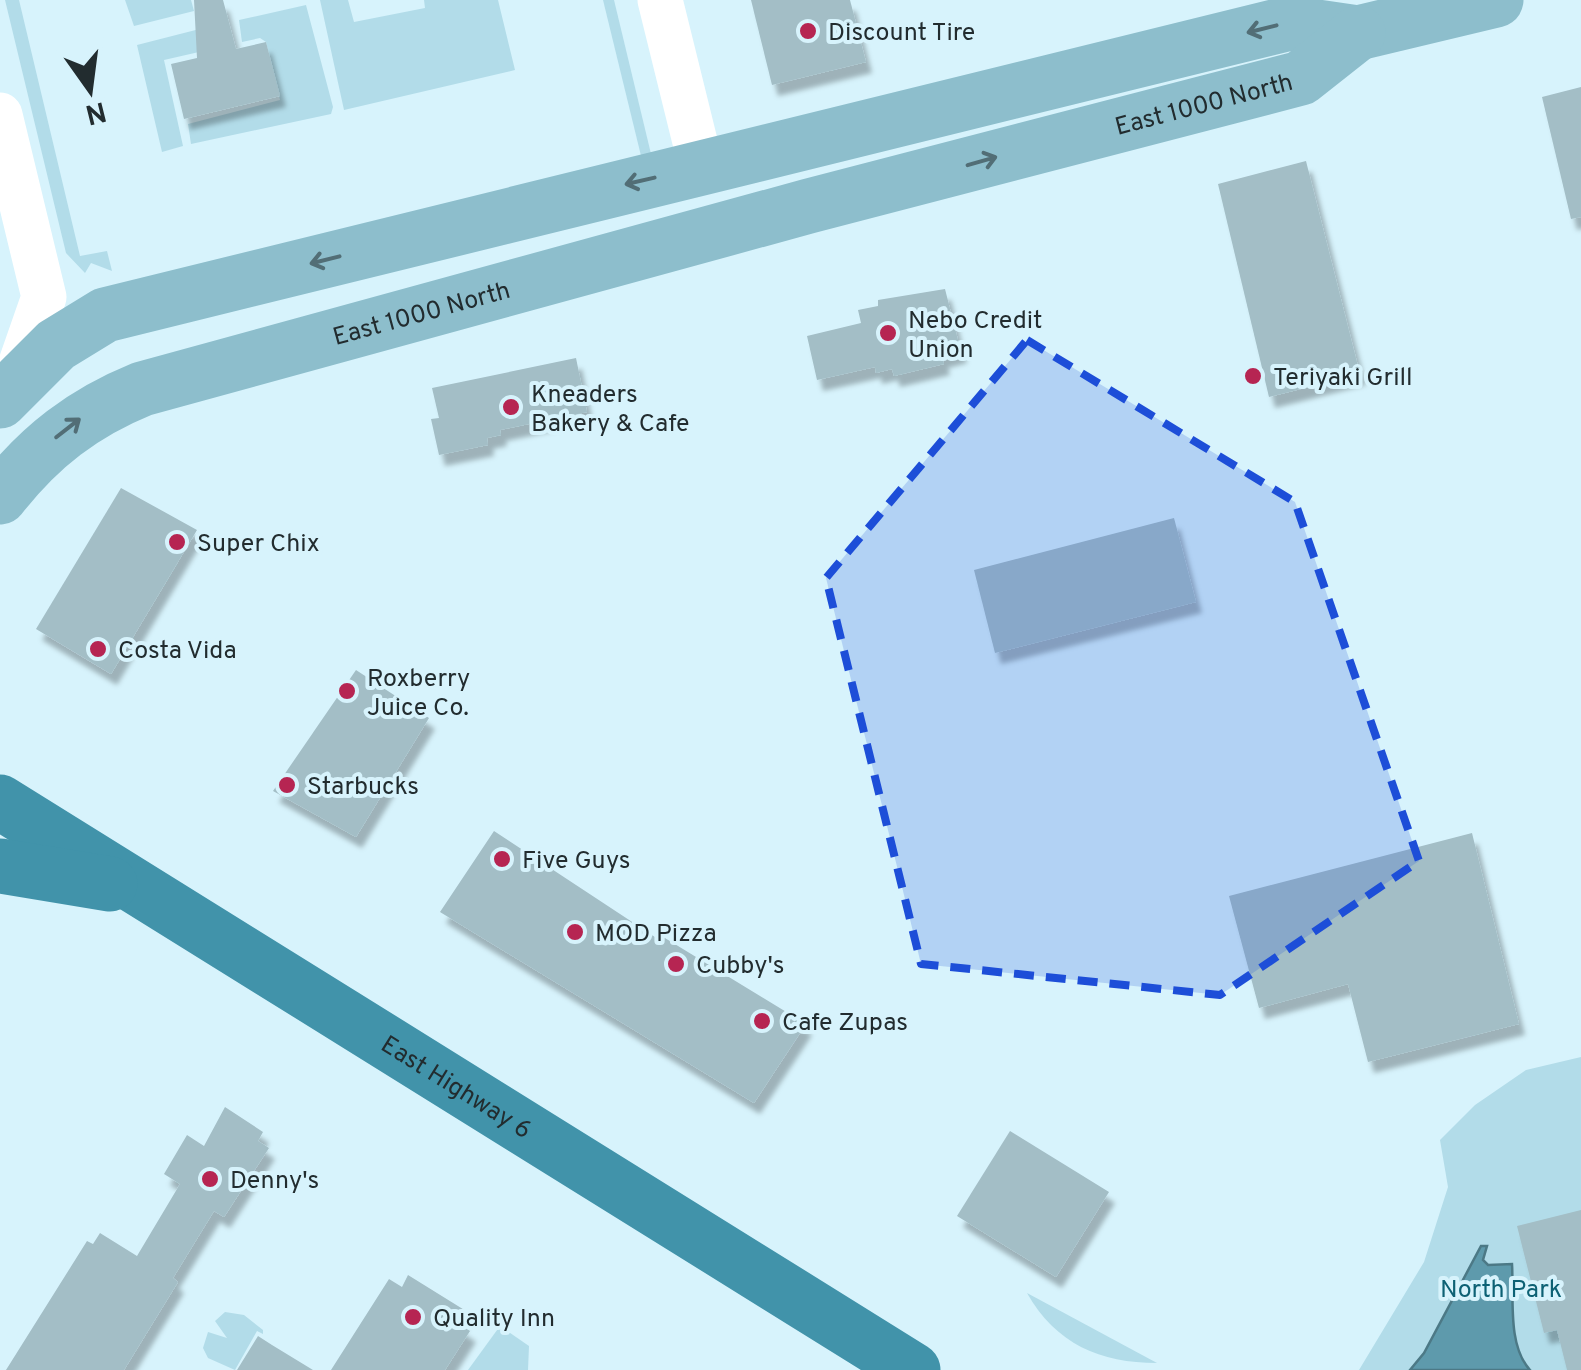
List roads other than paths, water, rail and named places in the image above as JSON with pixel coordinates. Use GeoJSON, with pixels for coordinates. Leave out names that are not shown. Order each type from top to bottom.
{"type":"FeatureCollection","features":[{"type":"Feature","properties":{"kind":"highway","name":"East Highway 6"},"geometry":{"type":"LineString","coordinates":[[0,802],[913,1370]]}},
{"type":"Feature","properties":{"kind":"highway"},"geometry":{"type":"LineString","coordinates":[[0,866],[133,888]]}},
{"type":"Feature","properties":{"kind":"main road"},"geometry":{"type":"LineString","coordinates":[[7,392],[56,345],[106,315],[1290,22],[1496,0]]}},
{"type":"Feature","properties":{"kind":"main road","name":"East 1000 North"},"geometry":{"type":"LineString","coordinates":[[0,498],[60,432],[107,403],[193,372],[1300,78],[1353,16]]}},
{"type":"Feature","properties":{"kind":"main road"},"geometry":{"type":"LineString","coordinates":[[724,229],[730,207],[750,190],[914,145],[938,127],[954,106]]}},
{"type":"Feature","properties":{"kind":"main road"},"geometry":{"type":"LineString","coordinates":[[467,299],[494,277],[557,247],[682,211],[694,195],[701,166]]}},
{"type":"Feature","properties":{"kind":"street"},"geometry":{"type":"LineString","coordinates":[[660,0],[701,166]]}},
{"type":"Feature","properties":{"kind":"street"},"geometry":{"type":"LineString","coordinates":[[0,114],[44,297],[7,392]]}},
{"type":"Feature","properties":{"kind":"street"},"geometry":{"type":"LineString","coordinates":[[44,297],[106,315]]}},
{"type":"Feature","properties":{"kind":"place","name":"Discount Tire"},"geometry":{"type":"Point","coordinates":[808,31]}},
{"type":"Feature","properties":{"kind":"place","name":"Nebo Credit Union"},"geometry":{"type":"Point","coordinates":[888,333]}},
{"type":"Feature","properties":{"kind":"place","name":"Teriyaki Grill"},"geometry":{"type":"Point","coordinates":[1253,376]}},
{"type":"Feature","properties":{"kind":"place","name":"Kneaders Bakery & Cafe"},"geometry":{"type":"Point","coordinates":[511,407]}},
{"type":"Feature","properties":{"kind":"place","name":"Super Chix"},"geometry":{"type":"Point","coordinates":[177,542]}},
{"type":"Feature","properties":{"kind":"place","name":"Costa Vida"},"geometry":{"type":"Point","coordinates":[98,649]}},
{"type":"Feature","properties":{"kind":"place","name":"Roxberry Juice Co."},"geometry":{"type":"Point","coordinates":[347,691]}},
{"type":"Feature","properties":{"kind":"place","name":"Starbucks"},"geometry":{"type":"Point","coordinates":[287,785]}},
{"type":"Feature","properties":{"kind":"place","name":"Five Guys"},"geometry":{"type":"Point","coordinates":[502,859]}},
{"type":"Feature","properties":{"kind":"place","name":"MOD Pizza"},"geometry":{"type":"Point","coordinates":[575,932]}},
{"type":"Feature","properties":{"kind":"place","name":"Cubby's"},"geometry":{"type":"Point","coordinates":[676,964]}},
{"type":"Feature","properties":{"kind":"place","name":"Cafe Zupas"},"geometry":{"type":"Point","coordinates":[762,1021]}},
{"type":"Feature","properties":{"kind":"place","name":"Denny's"},"geometry":{"type":"Point","coordinates":[210,1179]}},
{"type":"Feature","properties":{"kind":"place","name":"Quality Inn"},"geometry":{"type":"Point","coordinates":[413,1317]}},
{"type":"Feature","properties":{"kind":"park label","name":"North Park"},"geometry":{"type":"Point","coordinates":[1501,1288]}}]}
